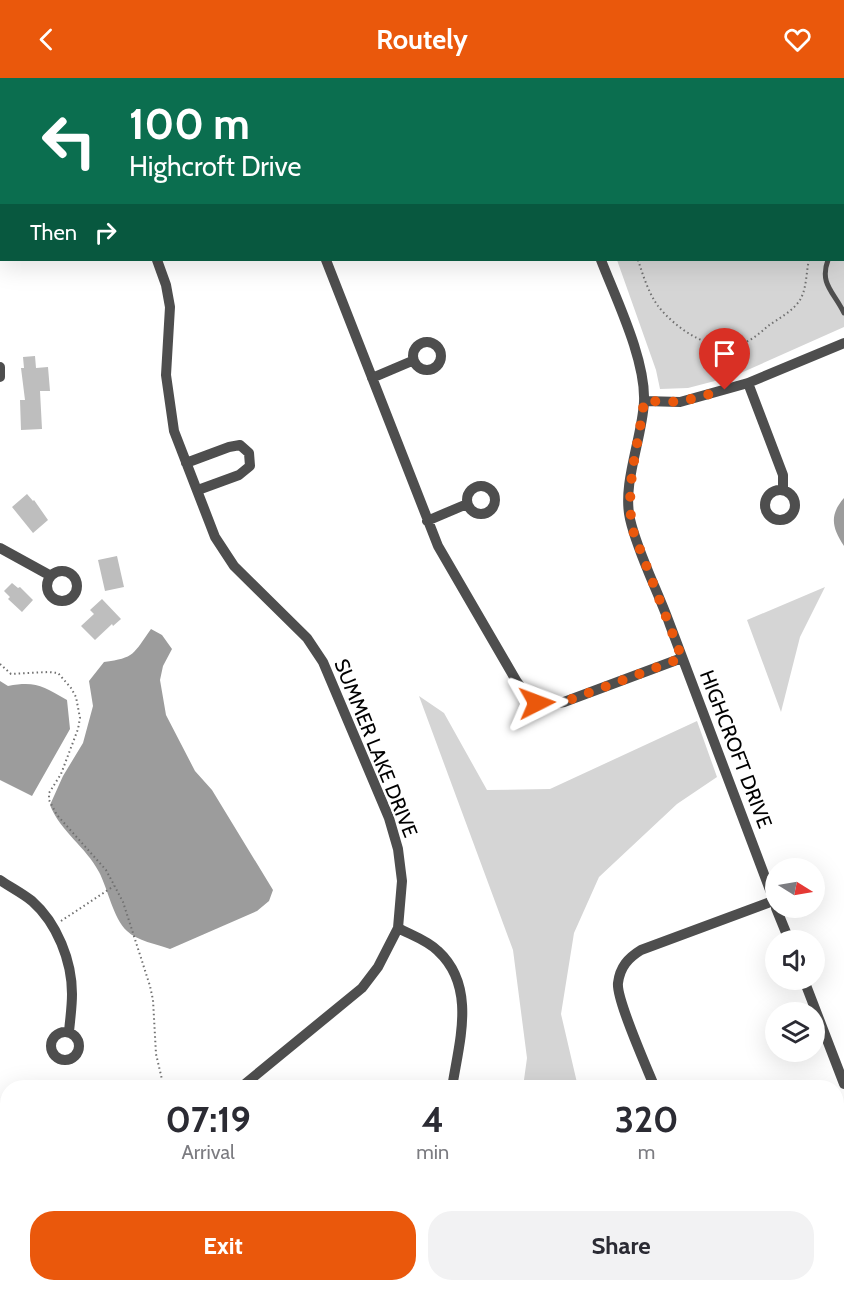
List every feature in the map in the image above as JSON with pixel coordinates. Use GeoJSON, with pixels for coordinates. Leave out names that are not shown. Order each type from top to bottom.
{"type":"FeatureCollection","features":[{"type":"Feature","properties":{"kind":"street","name":"SUMMER LAKE DRIVE"},"geometry":{"type":"LineString","coordinates":[[157,261],[166,285],[170,308],[167,393],[174,431],[215,537],[234,566],[307,639],[332,678],[389,818],[398,849],[402,881],[398,928],[378,967],[362,988],[252,1080]]}},
{"type":"Feature","properties":{"kind":"street"},"geometry":{"type":"LineString","coordinates":[[326,261],[438,546],[517,682],[528,696],[537,703],[552,705],[682,658]]}},
{"type":"Feature","properties":{"kind":"street","name":"HIGHCROFT DRIVE"},"geometry":{"type":"LineString","coordinates":[[601,261],[631,338],[642,375],[644,401],[630,487],[629,516],[765,878]]}},
{"type":"Feature","properties":{"kind":"street"},"geometry":{"type":"LineString","coordinates":[[644,401],[680,402],[748,383],[844,344]]}},
{"type":"Feature","properties":{"kind":"street"},"geometry":{"type":"LineString","coordinates":[[372,378],[412,361]]}},
{"type":"Feature","properties":{"kind":"street"},"geometry":{"type":"LineString","coordinates":[[0,367],[0,377]]}},
{"type":"Feature","properties":{"kind":"street"},"geometry":{"type":"LineString","coordinates":[[748,383],[783,476],[783,490]]}},
{"type":"Feature","properties":{"kind":"street"},"geometry":{"type":"LineString","coordinates":[[186,463],[229,447],[240,446],[249,453],[250,466],[239,475],[198,490]]}},
{"type":"Feature","properties":{"kind":"street"},"geometry":{"type":"LineString","coordinates":[[427,521],[467,504]]}},
{"type":"Feature","properties":{"kind":"street"},"geometry":{"type":"LineString","coordinates":[[0,548],[51,576]]}},
{"type":"Feature","properties":{"kind":"street"},"geometry":{"type":"LineString","coordinates":[[0,880],[31,901],[46,916],[55,931],[68,964],[70,978],[72,994],[69,1032]]}},
{"type":"Feature","properties":{"kind":"street"},"geometry":{"type":"LineString","coordinates":[[652,1080],[619,993],[620,972],[631,956],[641,950],[765,908]]}},
{"type":"Feature","properties":{"kind":"street"},"geometry":{"type":"LineString","coordinates":[[398,928],[438,950],[457,976],[463,1013],[453,1080]]}},
{"type":"Feature","properties":{"kind":"street"},"geometry":{"type":"LineString","coordinates":[[808,990],[842,1080]]}},
{"type":"Feature","properties":{"kind":"lane"},"geometry":{"type":"LineString","coordinates":[[828,261],[825,282],[844,313]]}},
{"type":"Feature","properties":{"kind":"path"},"geometry":{"type":"LineString","coordinates":[[638,261],[658,306],[674,323],[704,340],[723,346],[740,345],[749,341],[793,307],[801,299],[809,261]]}},
{"type":"Feature","properties":{"kind":"path"},"geometry":{"type":"LineString","coordinates":[[0,664],[11,674],[58,673],[71,688],[78,706],[80,718],[78,729],[61,774],[49,793],[49,800],[57,815],[94,854],[123,902],[150,986],[156,1054],[162,1080]]}},
{"type":"Feature","properties":{"kind":"path"},"geometry":{"type":"LineString","coordinates":[[61,921],[114,885]]}},
{"type":"Feature","properties":{"kind":"shaded area"},"geometry":{"type":"Polygon","coordinates":[[[617,261],[844,261],[844,327],[734,376],[688,388],[660,389],[656,370],[617,261]]]}},
{"type":"Feature","properties":{"kind":"shaded area"},"geometry":{"type":"Polygon","coordinates":[[[844,498],[844,546],[835,527],[834,516],[844,498]]]}},
{"type":"Feature","properties":{"kind":"shaded area"},"geometry":{"type":"Polygon","coordinates":[[[825,587],[800,637],[781,712],[747,620],[825,587]]]}},
{"type":"Feature","properties":{"kind":"shaded area"},"geometry":{"type":"Polygon","coordinates":[[[151,629],[162,635],[172,649],[163,666],[160,680],[166,715],[195,771],[212,790],[273,890],[269,901],[257,911],[170,949],[136,937],[122,925],[94,863],[60,823],[50,805],[63,776],[83,743],[93,706],[89,681],[104,662],[122,659],[132,653],[151,629]]]}},
{"type":"Feature","properties":{"kind":"shaded area"},"geometry":{"type":"Polygon","coordinates":[[[0,681],[8,686],[26,684],[39,686],[67,700],[70,729],[32,796],[0,780],[0,681]]]}},
{"type":"Feature","properties":{"kind":"shaded area"},"geometry":{"type":"Polygon","coordinates":[[[419,696],[444,713],[487,790],[550,789],[697,721],[717,777],[677,804],[599,877],[574,933],[561,1014],[576,1080],[524,1080],[527,1058],[513,950],[419,696]]]}},
{"type":"Feature","properties":{"kind":"building"},"geometry":{"type":"Polygon","coordinates":[[[35,356],[36,368],[48,367],[50,391],[40,391],[42,429],[21,430],[20,400],[25,400],[21,368],[24,368],[23,357],[35,356]]]}},
{"type":"Feature","properties":{"kind":"building"},"geometry":{"type":"Polygon","coordinates":[[[27,494],[48,520],[33,533],[12,507],[27,494]]]}},
{"type":"Feature","properties":{"kind":"building"},"geometry":{"type":"Polygon","coordinates":[[[117,556],[124,587],[105,591],[98,560],[117,556]]]}},
{"type":"Feature","properties":{"kind":"building"},"geometry":{"type":"Polygon","coordinates":[[[12,583],[20,587],[33,600],[22,612],[8,599],[10,597],[4,591],[12,583]]]}},
{"type":"Feature","properties":{"kind":"building"},"geometry":{"type":"Polygon","coordinates":[[[102,599],[121,619],[95,640],[81,626],[94,614],[90,610],[102,599]]]}},
{"type":"Feature","properties":{"kind":"route"},"geometry":{"type":"LineString","coordinates":[[537,703],[552,705],[564,702],[682,658],[634,534],[629,516],[630,487],[644,401],[680,402],[725,390]]}}]}
